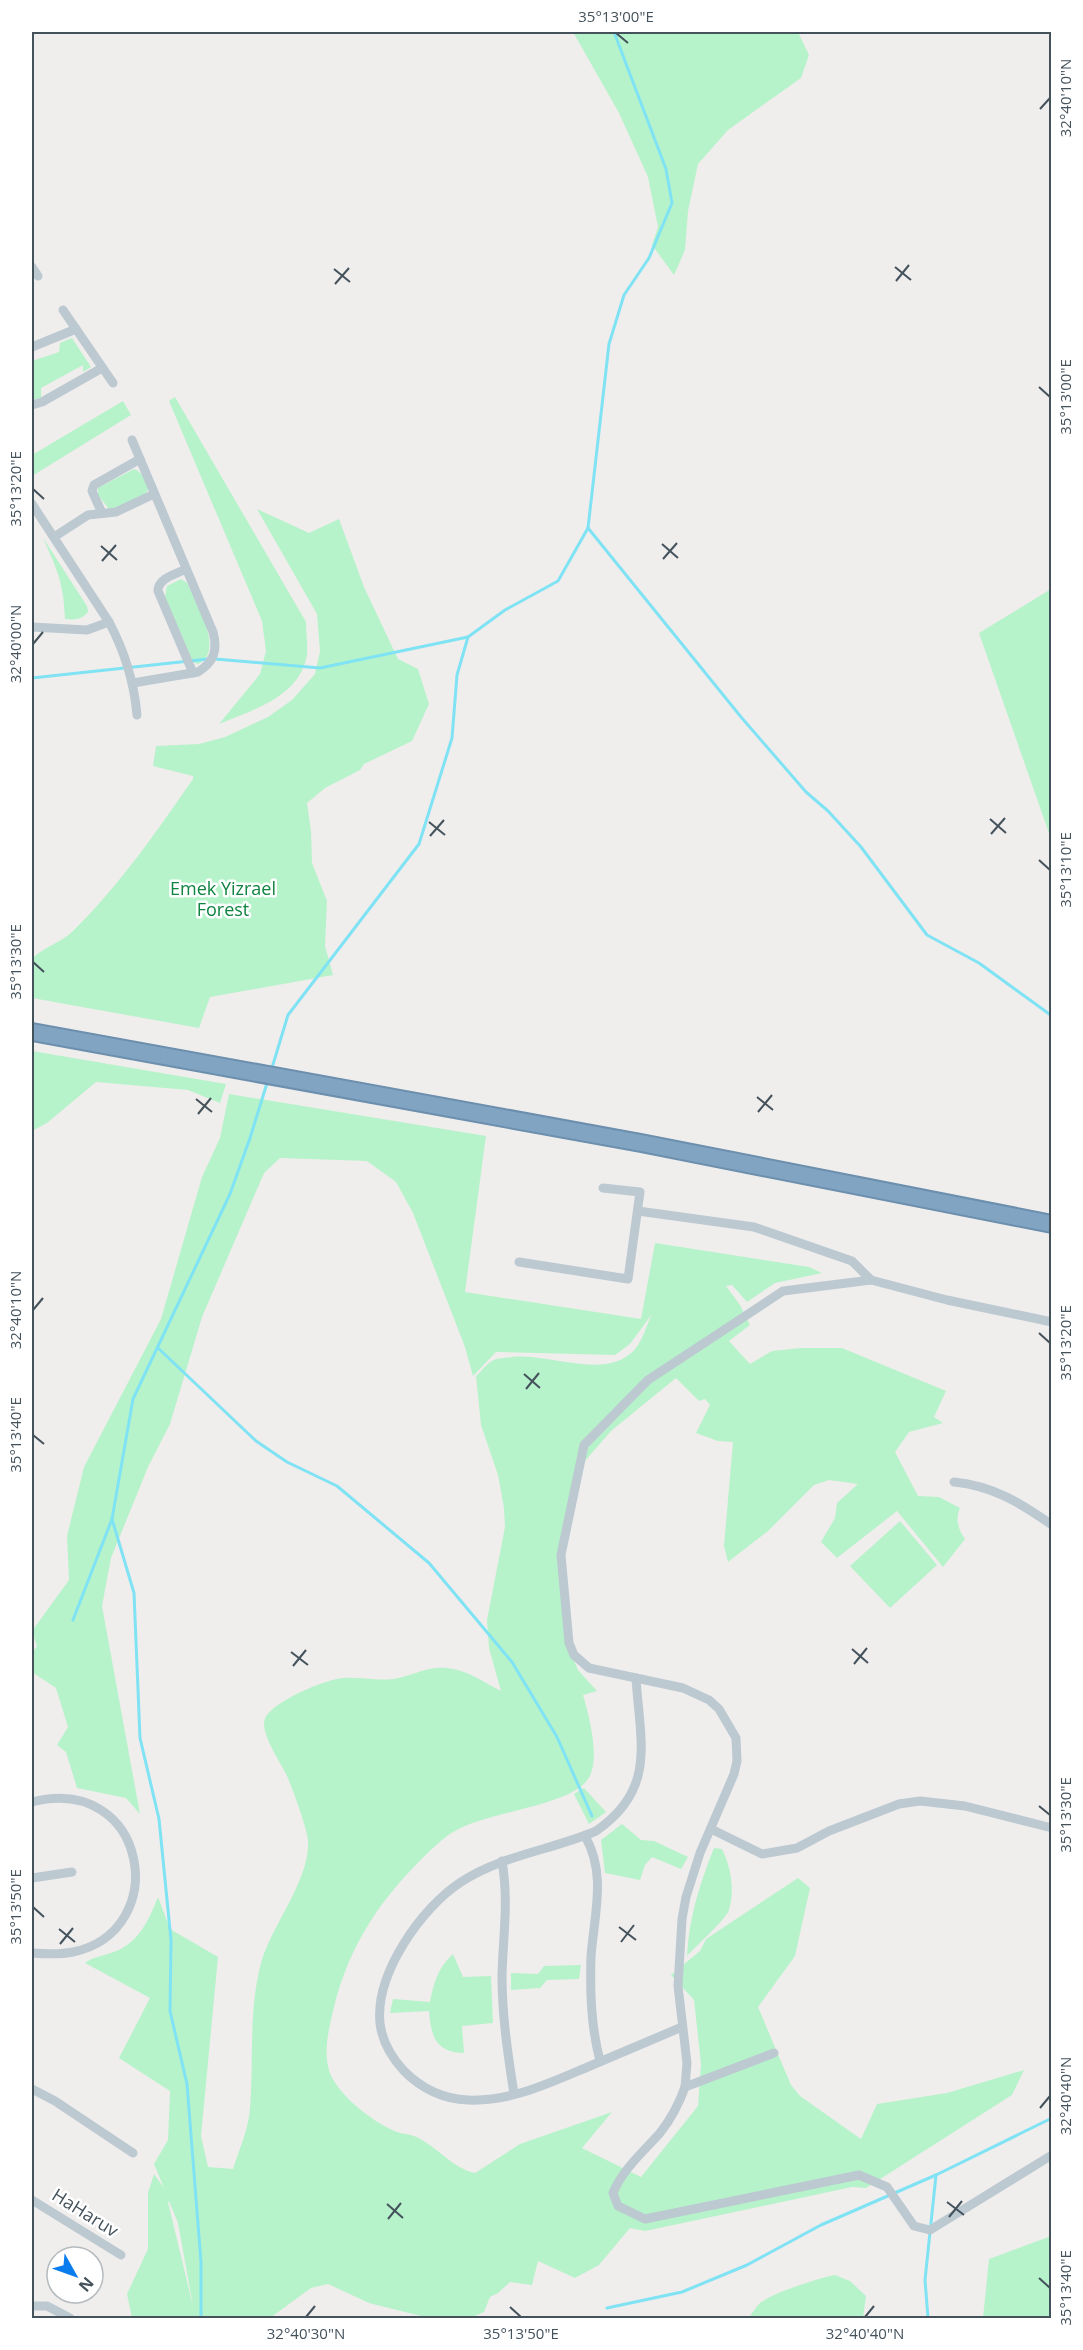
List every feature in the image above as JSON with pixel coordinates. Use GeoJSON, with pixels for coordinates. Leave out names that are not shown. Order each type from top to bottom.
{"type":"FeatureCollection","features":[{"type":"Feature","properties":{"kind":"highway"},"geometry":{"type":"LineString","coordinates":[[32,1032],[629,1141],[1052,1224]]}},
{"type":"Feature","properties":{"kind":"highway"},"geometry":{"type":"LineString","coordinates":[[979,1211],[1052,1229]]}},
{"type":"Feature","properties":{"kind":"street"},"geometry":{"type":"LineString","coordinates":[[32,267],[38,276]]}},
{"type":"Feature","properties":{"kind":"street"},"geometry":{"type":"LineString","coordinates":[[63,310],[113,383]]}},
{"type":"Feature","properties":{"kind":"street"},"geometry":{"type":"LineString","coordinates":[[32,347],[76,329]]}},
{"type":"Feature","properties":{"kind":"street"},"geometry":{"type":"LineString","coordinates":[[32,405],[42,402],[102,368]]}},
{"type":"Feature","properties":{"kind":"street"},"geometry":{"type":"LineString","coordinates":[[132,440],[213,632],[216,646],[207,666],[192,673],[134,683]]}},
{"type":"Feature","properties":{"kind":"street"},"geometry":{"type":"LineString","coordinates":[[102,513],[92,490],[94,485],[140,459]]}},
{"type":"Feature","properties":{"kind":"street"},"geometry":{"type":"LineString","coordinates":[[54,537],[88,515],[116,512],[154,494]]}},
{"type":"Feature","properties":{"kind":"street"},"geometry":{"type":"LineString","coordinates":[[32,504],[109,622],[126,657],[134,683],[137,715]]}},
{"type":"Feature","properties":{"kind":"street"},"geometry":{"type":"LineString","coordinates":[[186,569],[161,581],[158,591],[192,673]]}},
{"type":"Feature","properties":{"kind":"street"},"geometry":{"type":"LineString","coordinates":[[32,627],[87,630],[109,622]]}},
{"type":"Feature","properties":{"kind":"street"},"geometry":{"type":"LineString","coordinates":[[519,1262],[628,1279],[640,1192],[603,1188]]}},
{"type":"Feature","properties":{"kind":"street"},"geometry":{"type":"LineString","coordinates":[[638,1210],[754,1227],[852,1261],[870,1280]]}},
{"type":"Feature","properties":{"kind":"street"},"geometry":{"type":"LineString","coordinates":[[1052,1322],[947,1300],[870,1280],[783,1291],[648,1380],[584,1445],[561,1556],[569,1643],[574,1654],[589,1668],[696,1693],[714,1705],[728,1722],[736,1738],[737,1761],[728,1790],[692,1874],[682,1919],[678,1986],[687,2063],[685,2087],[671,2117],[619,2178],[613,2193],[618,2206],[645,2219],[859,2175],[887,2187],[914,2226],[930,2230],[1052,2155]]}},
{"type":"Feature","properties":{"kind":"street"},"geometry":{"type":"LineString","coordinates":[[954,1482],[976,1484],[1015,1500],[1052,1525]]}},
{"type":"Feature","properties":{"kind":"street"},"geometry":{"type":"LineString","coordinates":[[636,1678],[642,1763],[630,1799],[610,1821],[585,1836],[502,1861],[459,1883],[444,1895],[404,1943],[388,1977],[380,2009],[380,2024],[387,2047],[401,2068],[422,2086],[454,2099],[483,2100],[514,2094],[682,2027]]}},
{"type":"Feature","properties":{"kind":"street"},"geometry":{"type":"LineString","coordinates":[[32,1802],[51,1799],[78,1800],[91,1804],[106,1813],[120,1826],[126,1836],[135,1862],[135,1880],[127,1911],[114,1928],[98,1942],[73,1952],[32,1953]]}},
{"type":"Feature","properties":{"kind":"street"},"geometry":{"type":"LineString","coordinates":[[711,1829],[762,1854],[797,1848],[829,1831],[889,1808],[920,1801],[965,1806],[1052,1828]]}},
{"type":"Feature","properties":{"kind":"street"},"geometry":{"type":"LineString","coordinates":[[585,1836],[593,1850],[598,1869],[590,1988],[593,2029],[600,2061]]}},
{"type":"Feature","properties":{"kind":"street"},"geometry":{"type":"LineString","coordinates":[[502,1861],[507,1890],[503,1949],[504,2022],[514,2094]]}},
{"type":"Feature","properties":{"kind":"street"},"geometry":{"type":"LineString","coordinates":[[32,1878],[72,1872]]}},
{"type":"Feature","properties":{"kind":"street"},"geometry":{"type":"LineString","coordinates":[[685,2087],[774,2053]]}},
{"type":"Feature","properties":{"kind":"street"},"geometry":{"type":"LineString","coordinates":[[32,2089],[55,2101],[133,2153]]}},
{"type":"Feature","properties":{"kind":"street","name":"HaHaruv"},"geometry":{"type":"LineString","coordinates":[[32,2200],[121,2255]]}},
{"type":"Feature","properties":{"kind":"street"},"geometry":{"type":"LineString","coordinates":[[32,2306],[47,2306],[70,2319]]}},
{"type":"Feature","properties":{"kind":"green space"},"geometry":{"type":"Polygon","coordinates":[[[573,32],[798,32],[809,55],[801,78],[728,130],[698,164],[688,211],[685,250],[674,275],[652,245],[658,227],[648,177],[619,113],[573,32]]]}},
{"type":"Feature","properties":{"kind":"green space"},"geometry":{"type":"Polygon","coordinates":[[[72,338],[91,367],[83,372],[83,365],[41,388],[41,398],[32,400],[32,361],[59,352],[60,343],[72,338]]]}},
{"type":"Feature","properties":{"kind":"green space"},"geometry":{"type":"Polygon","coordinates":[[[175,397],[306,622],[307,655],[303,669],[295,682],[273,700],[219,724],[260,674],[266,651],[262,621],[169,401],[175,397]]]}},
{"type":"Feature","properties":{"kind":"green space"},"geometry":{"type":"Polygon","coordinates":[[[123,401],[131,415],[32,476],[32,455],[123,401]]]}},
{"type":"Feature","properties":{"kind":"green space"},"geometry":{"type":"Polygon","coordinates":[[[134,469],[141,473],[146,481],[147,492],[130,503],[109,509],[98,495],[98,488],[134,469]]]}},
{"type":"Feature","properties":{"kind":"green space","name":"Emek Yizrael Forest"},"geometry":{"type":"Polygon","coordinates":[[[257,509],[309,533],[339,519],[364,587],[398,659],[418,669],[429,704],[412,741],[364,764],[360,770],[325,788],[307,803],[312,863],[327,901],[325,946],[333,975],[210,997],[199,1028],[32,998],[32,959],[68,935],[90,914],[122,877],[193,779],[193,776],[153,766],[156,746],[199,744],[225,737],[268,717],[292,700],[315,674],[320,651],[317,614],[257,509]]]}},
{"type":"Feature","properties":{"kind":"green space"},"geometry":{"type":"Polygon","coordinates":[[[43,538],[87,606],[88,612],[80,618],[65,619],[59,577],[43,538]]]}},
{"type":"Feature","properties":{"kind":"green space"},"geometry":{"type":"Polygon","coordinates":[[[181,579],[187,583],[209,638],[206,658],[198,664],[193,662],[165,597],[167,586],[181,579]]]}},
{"type":"Feature","properties":{"kind":"green space"},"geometry":{"type":"Polygon","coordinates":[[[1051,589],[1051,839],[979,633],[1051,589]]]}},
{"type":"Feature","properties":{"kind":"green space"},"geometry":{"type":"Polygon","coordinates":[[[32,1051],[226,1084],[220,1103],[188,1090],[96,1082],[47,1123],[32,1131],[32,1051]]]}},
{"type":"Feature","properties":{"kind":"green space"},"geometry":{"type":"Polygon","coordinates":[[[229,1094],[486,1136],[465,1292],[641,1319],[655,1243],[809,1267],[822,1273],[775,1283],[747,1302],[732,1285],[726,1286],[740,1305],[750,1325],[729,1341],[750,1364],[772,1351],[842,1348],[946,1391],[934,1417],[943,1423],[909,1432],[895,1452],[918,1496],[939,1497],[960,1508],[958,1524],[965,1539],[943,1567],[897,1511],[837,1558],[821,1542],[835,1518],[837,1503],[858,1484],[829,1480],[814,1485],[768,1531],[728,1562],[724,1546],[733,1442],[718,1441],[696,1433],[710,1405],[705,1399],[699,1401],[676,1378],[611,1431],[584,1462],[565,1554],[572,1656],[578,1670],[597,1691],[583,1695],[593,1738],[592,1771],[579,1788],[564,1796],[469,1824],[452,1833],[415,1866],[384,1902],[358,1942],[348,1963],[333,2011],[327,2055],[330,2073],[339,2088],[362,2111],[380,2123],[397,2132],[422,2140],[459,2167],[475,2173],[520,2144],[612,2112],[582,2148],[641,2177],[698,2106],[701,2064],[694,2000],[671,1975],[700,1951],[706,1939],[798,1878],[810,1888],[795,1956],[758,2007],[791,2085],[800,2096],[861,2139],[877,2104],[947,2093],[1024,2070],[1012,2095],[866,2188],[852,2187],[645,2231],[630,2228],[599,2265],[575,2278],[538,2261],[532,2285],[510,2282],[490,2297],[484,2312],[470,2318],[429,2318],[369,2303],[328,2284],[311,2288],[270,2318],[132,2318],[127,2294],[148,2249],[148,2193],[154,2174],[164,2188],[154,2164],[168,2140],[170,2091],[119,2058],[150,1998],[85,1963],[120,1949],[135,1938],[146,1923],[158,1897],[170,1929],[218,1957],[201,2136],[208,2167],[233,2169],[249,2116],[254,2000],[261,1963],[297,1887],[307,1856],[308,1841],[303,1819],[287,1776],[268,1739],[264,1724],[265,1718],[270,1711],[289,1698],[325,1682],[344,1678],[392,1679],[429,1669],[447,1668],[469,1674],[501,1691],[489,1648],[487,1620],[505,1527],[504,1508],[498,1475],[481,1425],[476,1376],[487,1365],[500,1358],[527,1357],[594,1365],[610,1363],[624,1358],[636,1348],[652,1314],[630,1344],[615,1355],[496,1352],[473,1376],[465,1347],[413,1213],[396,1182],[367,1161],[280,1158],[264,1173],[202,1317],[170,1424],[148,1467],[111,1558],[102,1606],[140,1814],[126,1798],[77,1788],[66,1752],[57,1745],[68,1727],[56,1688],[32,1672],[32,1653],[37,1646],[32,1631],[69,1580],[67,1536],[84,1467],[161,1319],[202,1177],[220,1138],[229,1094]],[[169,2201],[193,2306],[178,2223],[169,2201]]]}},
{"type":"Feature","properties":{"kind":"green space"},"geometry":{"type":"Polygon","coordinates":[[[900,1521],[937,1565],[890,1608],[850,1566],[900,1521]]]}},
{"type":"Feature","properties":{"kind":"green space"},"geometry":{"type":"Polygon","coordinates":[[[584,1788],[606,1812],[589,1824],[574,1794],[584,1788]]]}},
{"type":"Feature","properties":{"kind":"green space"},"geometry":{"type":"Polygon","coordinates":[[[622,1824],[641,1840],[654,1841],[688,1857],[681,1869],[652,1857],[645,1865],[640,1880],[605,1873],[601,1840],[622,1824]]]}},
{"type":"Feature","properties":{"kind":"green space"},"geometry":{"type":"Polygon","coordinates":[[[714,1848],[722,1849],[730,1871],[732,1895],[729,1910],[717,1926],[687,1956],[696,1900],[714,1848]]]}},
{"type":"Feature","properties":{"kind":"green space"},"geometry":{"type":"Polygon","coordinates":[[[453,1954],[463,1977],[491,1976],[493,2023],[462,2026],[464,2053],[447,2050],[436,2041],[431,2028],[429,2011],[390,2013],[393,1999],[430,2002],[437,1976],[453,1954]]]}},
{"type":"Feature","properties":{"kind":"green space"},"geometry":{"type":"Polygon","coordinates":[[[581,1965],[579,1979],[547,1980],[540,1988],[511,1990],[511,1973],[538,1974],[544,1966],[581,1965]]]}},
{"type":"Feature","properties":{"kind":"green space"},"geometry":{"type":"Polygon","coordinates":[[[1051,2236],[1051,2318],[983,2318],[989,2259],[1051,2236]]]}},
{"type":"Feature","properties":{"kind":"green space"},"geometry":{"type":"Polygon","coordinates":[[[835,2275],[850,2281],[866,2296],[863,2318],[749,2318],[766,2299],[796,2286],[835,2275]]]}},
{"type":"Feature","properties":{"kind":"waterway"},"geometry":{"type":"LineString","coordinates":[[271,1071],[288,1015],[419,844],[452,738],[457,675],[468,637],[505,610],[558,581],[588,528],[609,344],[624,295],[649,258],[672,203],[666,169],[614,32]]}},
{"type":"Feature","properties":{"kind":"waterway"},"geometry":{"type":"LineString","coordinates":[[588,528],[741,717],[806,792],[828,811],[861,847],[927,935],[979,963],[1052,1016]]}},
{"type":"Feature","properties":{"kind":"waterway"},"geometry":{"type":"LineString","coordinates":[[215,659],[320,668],[468,637]]}},
{"type":"Feature","properties":{"kind":"waterway"},"geometry":{"type":"LineString","coordinates":[[32,678],[208,659]]}},
{"type":"Feature","properties":{"kind":"waterway"},"geometry":{"type":"LineString","coordinates":[[73,1620],[112,1519],[133,1399],[230,1194],[268,1080]]}},
{"type":"Feature","properties":{"kind":"waterway"},"geometry":{"type":"LineString","coordinates":[[158,1348],[256,1441],[287,1462],[337,1486],[429,1563],[512,1662],[557,1737],[592,1816]]}},
{"type":"Feature","properties":{"kind":"waterway"},"geometry":{"type":"LineString","coordinates":[[112,1519],[134,1593],[140,1738],[159,1819],[171,1940],[170,2011],[187,2084],[201,2262],[201,2318]]}},
{"type":"Feature","properties":{"kind":"waterway"},"geometry":{"type":"LineString","coordinates":[[607,2308],[682,2292],[747,2265],[821,2225],[936,2175],[1052,2118]]}},
{"type":"Feature","properties":{"kind":"waterway"},"geometry":{"type":"LineString","coordinates":[[928,2318],[925,2280],[936,2175]]}}]}
